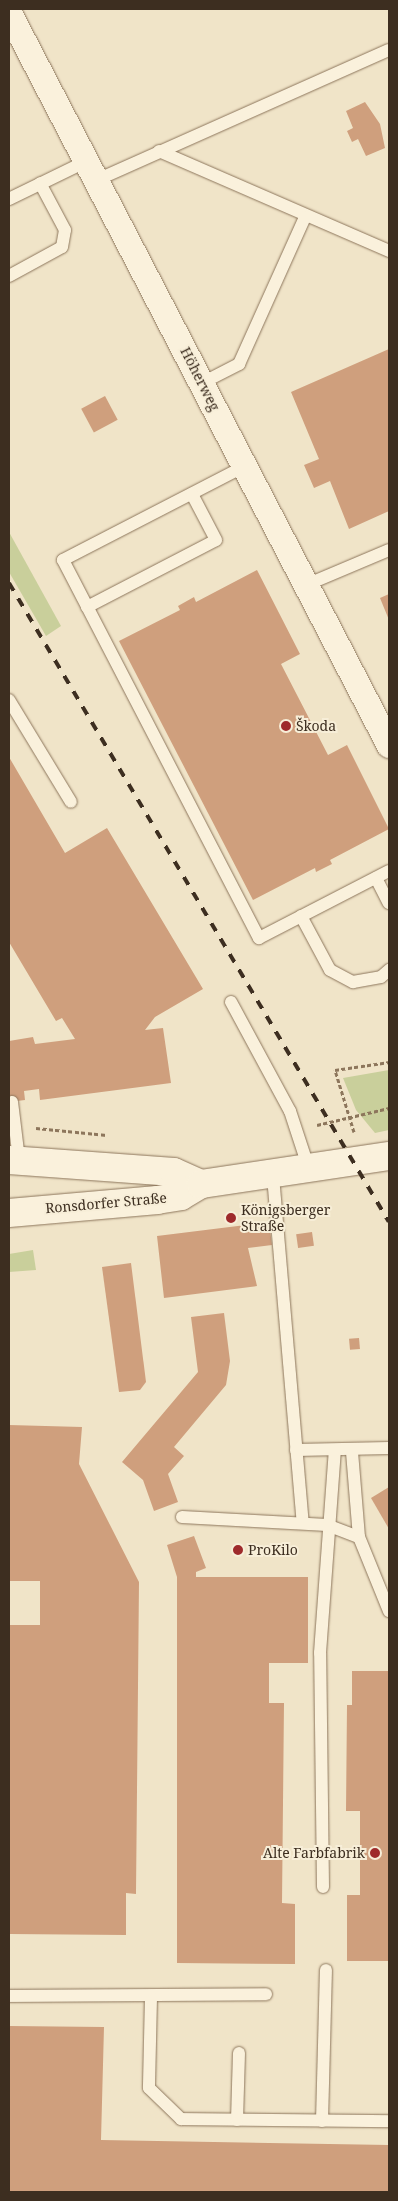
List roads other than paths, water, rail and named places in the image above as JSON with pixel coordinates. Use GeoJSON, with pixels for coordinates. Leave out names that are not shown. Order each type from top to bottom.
{"type":"FeatureCollection","features":[{"type":"Feature","properties":{"kind":"main road","name":"Ronsdorfer Straße"},"geometry":{"type":"LineString","coordinates":[[9,1213],[157,1200],[181,1196],[200,1184],[273,1176],[377,1158]]}},
{"type":"Feature","properties":{"kind":"main road","name":"Ronsdorfer Straße"},"geometry":{"type":"LineString","coordinates":[[14,1160],[174,1172],[200,1184]]}},
{"type":"Feature","properties":{"kind":"street","name":"Höherweg"},"geometry":{"type":"LineString","coordinates":[[9,13],[94,169],[389,745]]}},
{"type":"Feature","properties":{"kind":"lane"},"geometry":{"type":"LineString","coordinates":[[9,199],[40,183],[159,151],[389,50]]}},
{"type":"Feature","properties":{"kind":"lane"},"geometry":{"type":"LineString","coordinates":[[159,151],[305,217],[389,251]]}},
{"type":"Feature","properties":{"kind":"lane"},"geometry":{"type":"LineString","coordinates":[[9,276],[62,248],[65,230],[40,183]]}},
{"type":"Feature","properties":{"kind":"lane"},"geometry":{"type":"LineString","coordinates":[[202,383],[239,364],[305,217]]}},
{"type":"Feature","properties":{"kind":"lane"},"geometry":{"type":"LineString","coordinates":[[245,466],[63,560],[259,938],[389,871]]}},
{"type":"Feature","properties":{"kind":"lane"},"geometry":{"type":"LineString","coordinates":[[87,607],[216,540],[192,494]]}},
{"type":"Feature","properties":{"kind":"lane"},"geometry":{"type":"LineString","coordinates":[[306,585],[389,550]]}},
{"type":"Feature","properties":{"kind":"lane"},"geometry":{"type":"LineString","coordinates":[[9,700],[71,802]]}},
{"type":"Feature","properties":{"kind":"lane"},"geometry":{"type":"LineString","coordinates":[[376,878],[389,903]]}},
{"type":"Feature","properties":{"kind":"lane"},"geometry":{"type":"LineString","coordinates":[[301,916],[330,970],[353,982],[380,978],[389,970]]}},
{"type":"Feature","properties":{"kind":"lane"},"geometry":{"type":"LineString","coordinates":[[231,1002],[290,1110],[310,1170]]}},
{"type":"Feature","properties":{"kind":"lane"},"geometry":{"type":"LineString","coordinates":[[12,1102],[15,1127],[14,1160]]}},
{"type":"Feature","properties":{"kind":"lane"},"geometry":{"type":"LineString","coordinates":[[273,1176],[303,1523]]}},
{"type":"Feature","properties":{"kind":"lane"},"geometry":{"type":"LineString","coordinates":[[296,1450],[352,1452],[389,1448]]}},
{"type":"Feature","properties":{"kind":"lane"},"geometry":{"type":"LineString","coordinates":[[323,1887],[320,1653],[327,1525],[335,1451]]}},
{"type":"Feature","properties":{"kind":"lane"},"geometry":{"type":"LineString","coordinates":[[352,1452],[359,1537],[389,1611]]}},
{"type":"Feature","properties":{"kind":"lane"},"geometry":{"type":"LineString","coordinates":[[182,1517],[327,1525],[359,1537]]}},
{"type":"Feature","properties":{"kind":"lane"},"geometry":{"type":"LineString","coordinates":[[322,2120],[326,1970]]}},
{"type":"Feature","properties":{"kind":"lane"},"geometry":{"type":"LineString","coordinates":[[9,1996],[151,1997],[266,1994]]}},
{"type":"Feature","properties":{"kind":"lane"},"geometry":{"type":"LineString","coordinates":[[151,1997],[149,2088],[181,2119],[389,2121]]}},
{"type":"Feature","properties":{"kind":"lane"},"geometry":{"type":"LineString","coordinates":[[237,2120],[239,2053]]}},
{"type":"Feature","properties":{"kind":"railway"},"geometry":{"type":"LineString","coordinates":[[9,583],[389,1222]]}},
{"type":"Feature","properties":{"kind":"place","name":"Škoda"},"geometry":{"type":"Point","coordinates":[286,726]}},
{"type":"Feature","properties":{"kind":"place","name":"Königsberger Straße"},"geometry":{"type":"Point","coordinates":[231,1218]}},
{"type":"Feature","properties":{"kind":"place","name":"ProKilo"},"geometry":{"type":"Point","coordinates":[238,1550]}},
{"type":"Feature","properties":{"kind":"place","name":"Alte Farbfabrik"},"geometry":{"type":"Point","coordinates":[375,1853]}}]}
